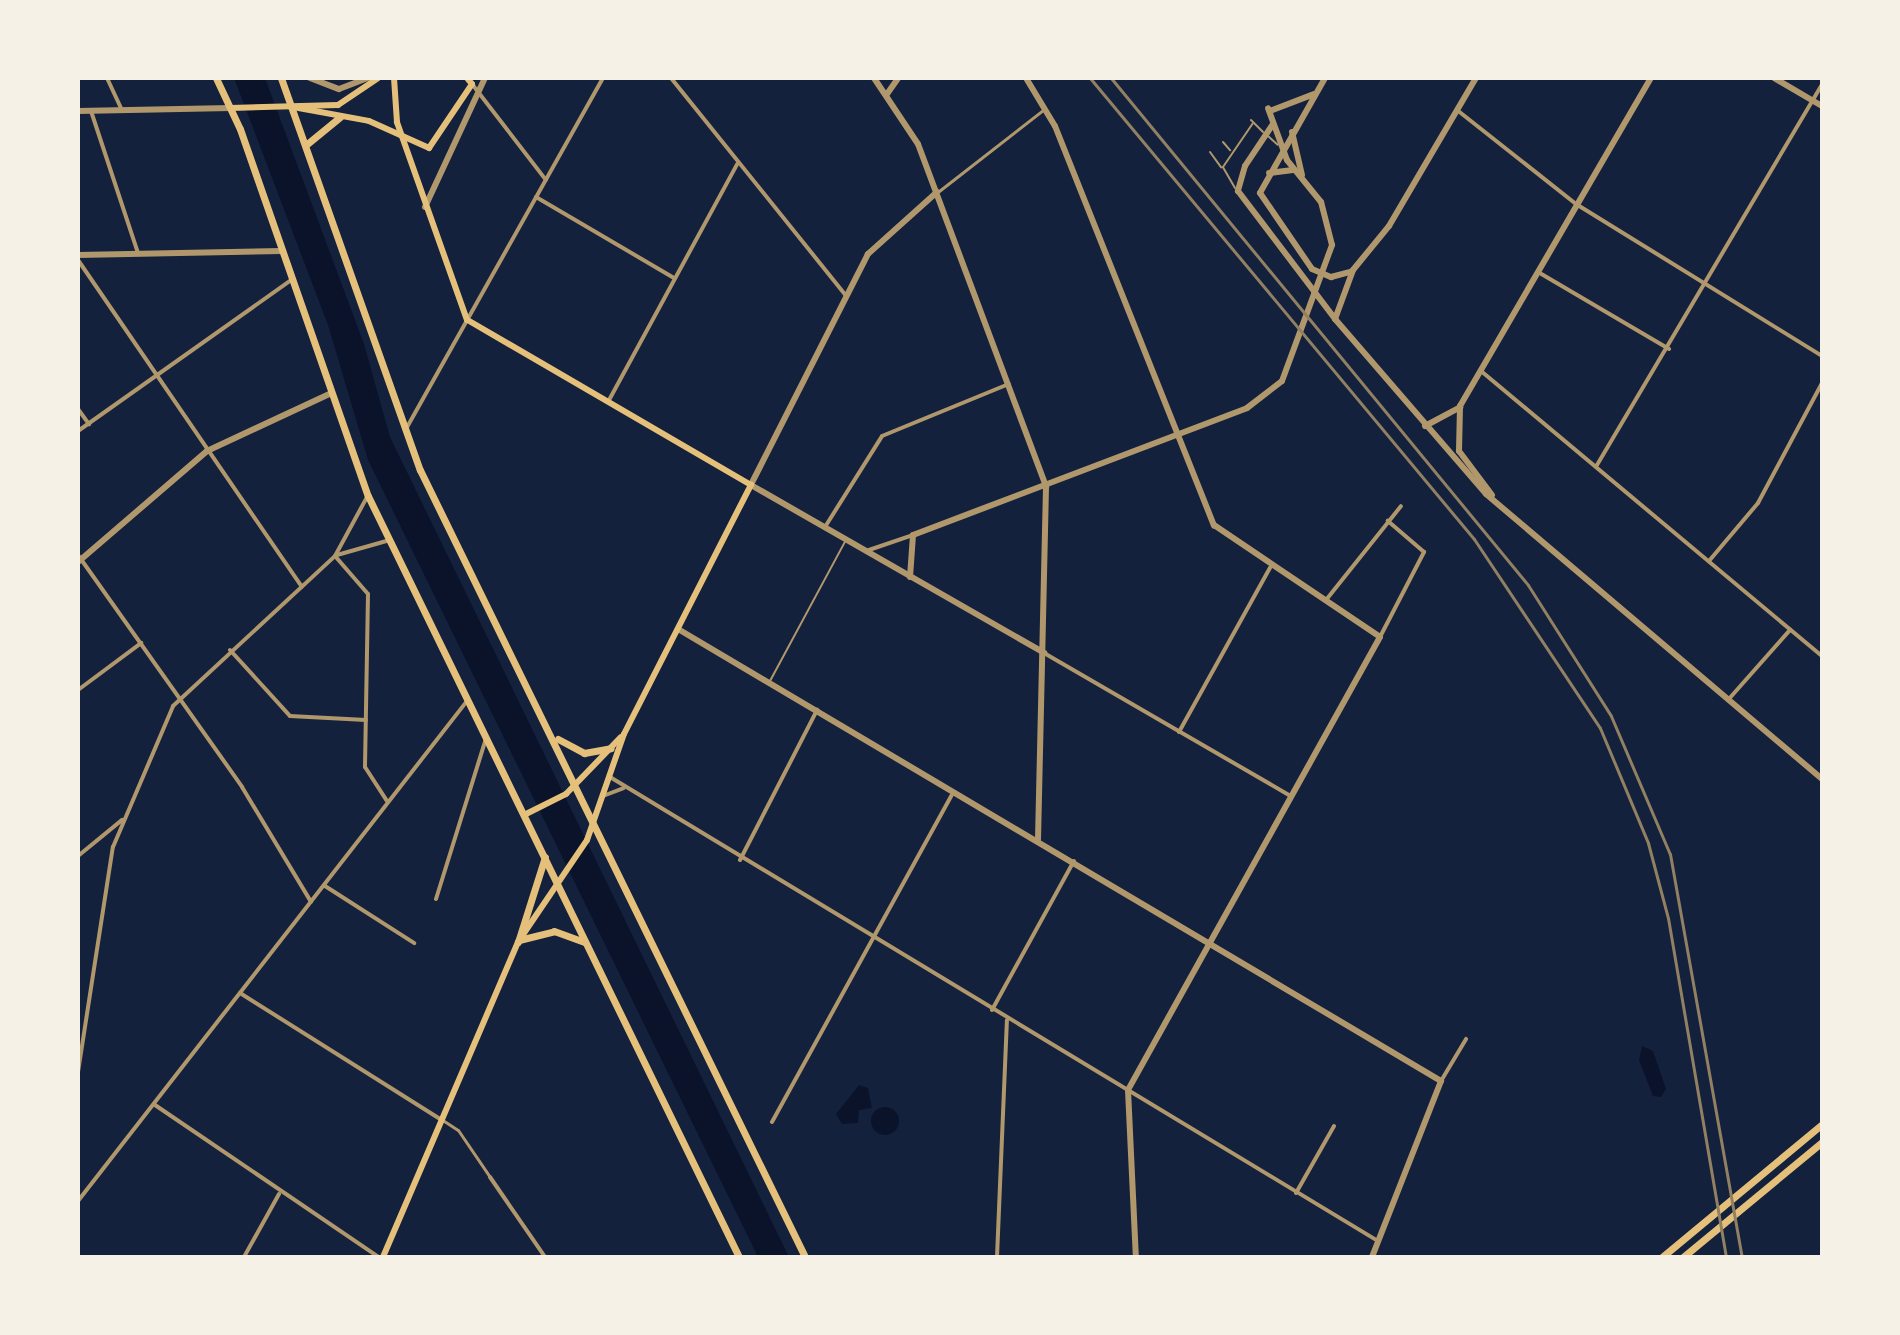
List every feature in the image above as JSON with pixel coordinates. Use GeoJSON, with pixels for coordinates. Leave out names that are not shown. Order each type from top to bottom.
{"type":"FeatureCollection","features":[{"type":"Feature","properties":{"kind":"main road"},"geometry":{"type":"LineString","coordinates":[[216,78],[231,108],[329,394],[368,496],[546,855],[739,1257]]}},
{"type":"Feature","properties":{"kind":"main road"},"geometry":{"type":"LineString","coordinates":[[281,78],[307,144],[405,431],[556,737],[805,1257]]}},
{"type":"Feature","properties":{"kind":"main road"},"geometry":{"type":"LineString","coordinates":[[231,108],[293,107],[351,101],[378,78]]}},
{"type":"Feature","properties":{"kind":"main road"},"geometry":{"type":"LineString","coordinates":[[394,78],[392,108],[467,320],[751,485],[624,734],[587,840],[518,941]]}},
{"type":"Feature","properties":{"kind":"main road"},"geometry":{"type":"LineString","coordinates":[[293,107],[369,121],[420,148],[436,144],[469,81]]}},
{"type":"Feature","properties":{"kind":"main road"},"geometry":{"type":"LineString","coordinates":[[307,144],[340,117]]}},
{"type":"Feature","properties":{"kind":"main road"},"geometry":{"type":"LineString","coordinates":[[526,814],[566,794],[624,734]]}},
{"type":"Feature","properties":{"kind":"main road"},"geometry":{"type":"LineString","coordinates":[[556,737],[584,753],[611,748]]}},
{"type":"Feature","properties":{"kind":"main road"},"geometry":{"type":"LineString","coordinates":[[381,1257],[518,941],[546,855]]}},
{"type":"Feature","properties":{"kind":"main road"},"geometry":{"type":"LineString","coordinates":[[518,941],[554,931],[587,943]]}},
{"type":"Feature","properties":{"kind":"main road"},"geometry":{"type":"LineString","coordinates":[[1662,1257],[1822,1124]]}},
{"type":"Feature","properties":{"kind":"main road"},"geometry":{"type":"LineString","coordinates":[[1683,1257],[1822,1142]]}},
{"type":"Feature","properties":{"kind":"street"},"geometry":{"type":"LineString","coordinates":[[107,78],[122,110]]}},
{"type":"Feature","properties":{"kind":"street"},"geometry":{"type":"LineString","coordinates":[[310,78],[339,89],[367,78]]}},
{"type":"Feature","properties":{"kind":"street"},"geometry":{"type":"LineString","coordinates":[[425,207],[485,78]]}},
{"type":"Feature","properties":{"kind":"street"},"geometry":{"type":"LineString","coordinates":[[405,431],[603,78]]}},
{"type":"Feature","properties":{"kind":"street"},"geometry":{"type":"LineString","coordinates":[[671,78],[846,296]]}},
{"type":"Feature","properties":{"kind":"street"},"geometry":{"type":"LineString","coordinates":[[874,78],[887,94],[937,192],[1046,487],[1038,839]]}},
{"type":"Feature","properties":{"kind":"street"},"geometry":{"type":"LineString","coordinates":[[887,94],[898,78]]}},
{"type":"Feature","properties":{"kind":"street"},"geometry":{"type":"LineString","coordinates":[[1026,78],[1046,107],[1180,432],[1214,525],[1270,568],[1380,637]]}},
{"type":"Feature","properties":{"kind":"street"},"geometry":{"type":"LineString","coordinates":[[1325,78],[1269,173],[1263,203],[1308,265],[1331,277],[1353,270]]}},
{"type":"Feature","properties":{"kind":"street"},"geometry":{"type":"LineString","coordinates":[[1335,319],[1353,270],[1389,226],[1476,78]]}},
{"type":"Feature","properties":{"kind":"street"},"geometry":{"type":"LineString","coordinates":[[1425,426],[1460,406],[1651,78]]}},
{"type":"Feature","properties":{"kind":"street"},"geometry":{"type":"LineString","coordinates":[[1774,78],[1822,106]]}},
{"type":"Feature","properties":{"kind":"street"},"geometry":{"type":"LineString","coordinates":[[469,81],[546,180]]}},
{"type":"Feature","properties":{"kind":"street"},"geometry":{"type":"LineString","coordinates":[[1597,465],[1669,349],[1822,85]]}},
{"type":"Feature","properties":{"kind":"street"},"geometry":{"type":"LineString","coordinates":[[866,551],[1046,487],[1262,400],[1291,365],[1331,254],[1314,191],[1294,170],[1282,148],[1269,110],[1317,91]]}},
{"type":"Feature","properties":{"kind":"street"},"geometry":{"type":"LineString","coordinates":[[1046,107],[937,192],[874,246],[751,485],[1292,796]]}},
{"type":"Feature","properties":{"kind":"street"},"geometry":{"type":"LineString","coordinates":[[78,111],[231,108]]}},
{"type":"Feature","properties":{"kind":"street"},"geometry":{"type":"LineString","coordinates":[[1457,110],[1576,204],[1822,356]]}},
{"type":"Feature","properties":{"kind":"street"},"geometry":{"type":"LineString","coordinates":[[91,111],[138,253]]}},
{"type":"Feature","properties":{"kind":"street"},"geometry":{"type":"LineString","coordinates":[[1273,124],[1242,171],[1240,196],[1335,319],[1425,426],[1500,505],[1822,779]]}},
{"type":"Feature","properties":{"kind":"street"},"geometry":{"type":"LineString","coordinates":[[1292,131],[1304,178]]}},
{"type":"Feature","properties":{"kind":"street"},"geometry":{"type":"LineString","coordinates":[[607,404],[737,164]]}},
{"type":"Feature","properties":{"kind":"street"},"geometry":{"type":"LineString","coordinates":[[1269,173],[1294,170]]}},
{"type":"Feature","properties":{"kind":"street"},"geometry":{"type":"LineString","coordinates":[[536,197],[674,278]]}},
{"type":"Feature","properties":{"kind":"street"},"geometry":{"type":"LineString","coordinates":[[281,251],[138,253],[78,258],[156,377],[302,587]]}},
{"type":"Feature","properties":{"kind":"street"},"geometry":{"type":"LineString","coordinates":[[1538,272],[1669,349]]}},
{"type":"Feature","properties":{"kind":"street"},"geometry":{"type":"LineString","coordinates":[[78,431],[291,280]]}},
{"type":"Feature","properties":{"kind":"street"},"geometry":{"type":"LineString","coordinates":[[1481,371],[1822,656]]}},
{"type":"Feature","properties":{"kind":"street"},"geometry":{"type":"LineString","coordinates":[[1709,561],[1758,503],[1822,383]]}},
{"type":"Feature","properties":{"kind":"street"},"geometry":{"type":"LineString","coordinates":[[825,527],[882,436],[1009,384]]}},
{"type":"Feature","properties":{"kind":"street"},"geometry":{"type":"LineString","coordinates":[[311,902],[141,643],[79,559],[207,451],[329,394]]}},
{"type":"Feature","properties":{"kind":"street"},"geometry":{"type":"LineString","coordinates":[[1460,406],[1459,451],[1500,505]]}},
{"type":"Feature","properties":{"kind":"street"},"geometry":{"type":"LineString","coordinates":[[78,409],[89,424]]}},
{"type":"Feature","properties":{"kind":"street"},"geometry":{"type":"LineString","coordinates":[[78,1072],[100,904],[122,820],[178,698],[335,556],[368,496]]}},
{"type":"Feature","properties":{"kind":"street"},"geometry":{"type":"LineString","coordinates":[[1325,602],[1401,506]]}},
{"type":"Feature","properties":{"kind":"street"},"geometry":{"type":"LineString","coordinates":[[1136,1257],[1128,1090],[1380,637],[1424,552],[1388,521]]}},
{"type":"Feature","properties":{"kind":"street"},"geometry":{"type":"LineString","coordinates":[[910,577],[913,535]]}},
{"type":"Feature","properties":{"kind":"street"},"geometry":{"type":"LineString","coordinates":[[335,556],[390,540]]}},
{"type":"Feature","properties":{"kind":"street"},"geometry":{"type":"LineString","coordinates":[[335,556],[368,594],[367,774],[388,801]]}},
{"type":"Feature","properties":{"kind":"street"},"geometry":{"type":"LineString","coordinates":[[1179,732],[1270,568]]}},
{"type":"Feature","properties":{"kind":"street"},"geometry":{"type":"LineString","coordinates":[[678,629],[1030,834],[1441,1081]]}},
{"type":"Feature","properties":{"kind":"street"},"geometry":{"type":"LineString","coordinates":[[1728,700],[1790,630]]}},
{"type":"Feature","properties":{"kind":"street"},"geometry":{"type":"LineString","coordinates":[[78,690],[141,643]]}},
{"type":"Feature","properties":{"kind":"street"},"geometry":{"type":"LineString","coordinates":[[229,650],[290,716],[366,720]]}},
{"type":"Feature","properties":{"kind":"street"},"geometry":{"type":"LineString","coordinates":[[78,1201],[469,699]]}},
{"type":"Feature","properties":{"kind":"street"},"geometry":{"type":"LineString","coordinates":[[740,860],[817,710]]}},
{"type":"Feature","properties":{"kind":"street"},"geometry":{"type":"LineString","coordinates":[[436,899],[487,736]]}},
{"type":"Feature","properties":{"kind":"street"},"geometry":{"type":"LineString","coordinates":[[609,772],[627,789],[740,860],[1378,1241]]}},
{"type":"Feature","properties":{"kind":"street"},"geometry":{"type":"LineString","coordinates":[[601,798],[627,789]]}},
{"type":"Feature","properties":{"kind":"street"},"geometry":{"type":"LineString","coordinates":[[772,1122],[875,940],[954,791]]}},
{"type":"Feature","properties":{"kind":"street"},"geometry":{"type":"LineString","coordinates":[[78,856],[122,820]]}},
{"type":"Feature","properties":{"kind":"street"},"geometry":{"type":"LineString","coordinates":[[992,1010],[1074,861]]}},
{"type":"Feature","properties":{"kind":"street"},"geometry":{"type":"LineString","coordinates":[[325,886],[414,943]]}},
{"type":"Feature","properties":{"kind":"street"},"geometry":{"type":"LineString","coordinates":[[240,993],[458,1130],[545,1257]]}},
{"type":"Feature","properties":{"kind":"street"},"geometry":{"type":"LineString","coordinates":[[997,1257],[1007,1019]]}},
{"type":"Feature","properties":{"kind":"street"},"geometry":{"type":"LineString","coordinates":[[1372,1257],[1441,1081],[1466,1039]]}},
{"type":"Feature","properties":{"kind":"street"},"geometry":{"type":"LineString","coordinates":[[155,1105],[279,1194],[381,1257]]}},
{"type":"Feature","properties":{"kind":"street"},"geometry":{"type":"LineString","coordinates":[[1296,1193],[1334,1126]]}},
{"type":"Feature","properties":{"kind":"street"},"geometry":{"type":"LineString","coordinates":[[244,1257],[279,1194]]}},
{"type":"Feature","properties":{"kind":"lane"},"geometry":{"type":"LineString","coordinates":[[1223,170],[1231,151],[1252,122],[1282,148]]}},
{"type":"Feature","properties":{"kind":"lane"},"geometry":{"type":"LineString","coordinates":[[1236,132],[1241,138]]}},
{"type":"Feature","properties":{"kind":"lane"},"geometry":{"type":"LineString","coordinates":[[1223,142],[1231,151]]}},
{"type":"Feature","properties":{"kind":"lane"},"geometry":{"type":"LineString","coordinates":[[1210,152],[1240,196]]}},
{"type":"Feature","properties":{"kind":"lane"},"geometry":{"type":"LineString","coordinates":[[770,682],[847,540]]}},
{"type":"Feature","properties":{"kind":"water"},"geometry":{"type":"Polygon","coordinates":[[[234,78],[265,78],[364,344],[390,437],[789,1257],[758,1257],[368,460],[328,325],[234,78]]]}},
{"type":"Feature","properties":{"kind":"water"},"geometry":{"type":"Polygon","coordinates":[[[1642,1046],[1653,1051],[1666,1089],[1661,1097],[1653,1096],[1639,1060],[1642,1046]]]}},
{"type":"Feature","properties":{"kind":"water"},"geometry":{"type":"Polygon","coordinates":[[[859,1085],[868,1088],[872,1108],[859,1110],[858,1123],[842,1124],[836,1114],[859,1085]]]}},
{"type":"Feature","properties":{"kind":"water"},"geometry":{"type":"Polygon","coordinates":[[[885,1107],[895,1111],[899,1121],[895,1131],[885,1135],[875,1131],[871,1121],[875,1111],[885,1107]]]}},
{"type":"Feature","properties":{"kind":"railway"},"geometry":{"type":"LineString","coordinates":[[1090,78],[1474,539],[1600,728],[1648,843],[1668,918],[1726,1257]]}},
{"type":"Feature","properties":{"kind":"railway"},"geometry":{"type":"LineString","coordinates":[[1111,78],[1528,585],[1611,716],[1670,854],[1742,1257]]}}]}
